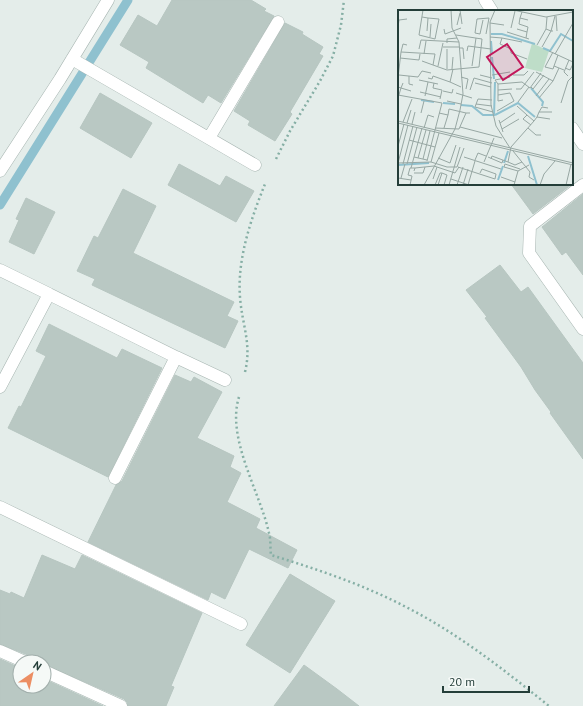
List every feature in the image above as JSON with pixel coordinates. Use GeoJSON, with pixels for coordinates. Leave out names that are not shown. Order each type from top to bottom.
{"type":"FeatureCollection","features":[{"type":"Feature","properties":{"kind":"street"},"geometry":{"type":"LineString","coordinates":[[0,171],[108,0]]}},
{"type":"Feature","properties":{"kind":"street"},"geometry":{"type":"LineString","coordinates":[[485,0],[491,10]]}},
{"type":"Feature","properties":{"kind":"street"},"geometry":{"type":"LineString","coordinates":[[209,138],[278,22]]}},
{"type":"Feature","properties":{"kind":"street"},"geometry":{"type":"LineString","coordinates":[[72,59],[255,165]]}},
{"type":"Feature","properties":{"kind":"street"},"geometry":{"type":"LineString","coordinates":[[573,129],[583,144]]}},
{"type":"Feature","properties":{"kind":"street"},"geometry":{"type":"LineString","coordinates":[[583,185],[530,226],[530,253],[583,329]]}},
{"type":"Feature","properties":{"kind":"street"},"geometry":{"type":"LineString","coordinates":[[0,270],[225,380]]}},
{"type":"Feature","properties":{"kind":"street"},"geometry":{"type":"LineString","coordinates":[[0,387],[49,294]]}},
{"type":"Feature","properties":{"kind":"street"},"geometry":{"type":"LineString","coordinates":[[115,478],[176,357]]}},
{"type":"Feature","properties":{"kind":"street"},"geometry":{"type":"LineString","coordinates":[[0,507],[241,624]]}},
{"type":"Feature","properties":{"kind":"street"},"geometry":{"type":"LineString","coordinates":[[0,651],[12,656]]}},
{"type":"Feature","properties":{"kind":"street"},"geometry":{"type":"LineString","coordinates":[[52,675],[121,706]]}},
{"type":"Feature","properties":{"kind":"path"},"geometry":{"type":"LineString","coordinates":[[274,163],[290,131],[333,56],[341,25],[344,0]]}},
{"type":"Feature","properties":{"kind":"path"},"geometry":{"type":"LineString","coordinates":[[244,378],[248,359],[248,342],[242,314],[240,295],[242,263],[248,231],[265,183]]}},
{"type":"Feature","properties":{"kind":"path"},"geometry":{"type":"LineString","coordinates":[[240,392],[236,406],[235,424],[239,441],[264,513],[270,535],[271,555],[326,572],[404,606],[466,643],[549,706]]}},
{"type":"Feature","properties":{"kind":"building"},"geometry":{"type":"Polygon","coordinates":[[[172,0],[251,0],[266,9],[264,11],[274,16],[221,103],[208,95],[203,103],[146,68],[149,62],[120,45],[138,15],[157,26],[172,0]]]}},
{"type":"Feature","properties":{"kind":"building"},"geometry":{"type":"Polygon","coordinates":[[[285,23],[303,32],[302,34],[323,47],[319,54],[323,56],[290,112],[292,114],[275,141],[248,125],[250,121],[234,111],[285,23]]]}},
{"type":"Feature","properties":{"kind":"building"},"geometry":{"type":"Polygon","coordinates":[[[100,93],[152,123],[131,158],[80,128],[100,93]]]}},
{"type":"Feature","properties":{"kind":"building"},"geometry":{"type":"Polygon","coordinates":[[[179,164],[220,186],[226,176],[254,191],[236,222],[168,185],[179,164]]]}},
{"type":"Feature","properties":{"kind":"building"},"geometry":{"type":"Polygon","coordinates":[[[512,185],[571,185],[533,214],[512,185]]]}},
{"type":"Feature","properties":{"kind":"building"},"geometry":{"type":"Polygon","coordinates":[[[123,189],[156,206],[133,253],[234,302],[227,316],[238,321],[225,348],[92,285],[95,279],[77,271],[94,236],[98,238],[123,189]]]}},
{"type":"Feature","properties":{"kind":"building"},"geometry":{"type":"Polygon","coordinates":[[[583,194],[583,275],[566,252],[562,255],[542,227],[583,194]]]}},
{"type":"Feature","properties":{"kind":"building"},"geometry":{"type":"Polygon","coordinates":[[[26,198],[55,212],[34,254],[9,242],[19,220],[16,219],[26,198]]]}},
{"type":"Feature","properties":{"kind":"building"},"geometry":{"type":"Polygon","coordinates":[[[500,265],[521,292],[528,287],[583,363],[583,459],[550,413],[551,412],[521,367],[485,318],[487,317],[466,290],[500,265]]]}},
{"type":"Feature","properties":{"kind":"building"},"geometry":{"type":"Polygon","coordinates":[[[49,324],[117,358],[122,349],[162,368],[108,477],[8,428],[19,406],[21,407],[46,356],[36,351],[49,324]]]}},
{"type":"Feature","properties":{"kind":"building"},"geometry":{"type":"Polygon","coordinates":[[[175,375],[191,382],[194,377],[222,392],[197,438],[234,456],[230,467],[241,473],[227,502],[260,519],[256,528],[297,550],[288,568],[249,549],[225,599],[211,592],[208,600],[88,542],[116,485],[122,481],[175,375]]]}},
{"type":"Feature","properties":{"kind":"building"},"geometry":{"type":"Polygon","coordinates":[[[42,555],[75,569],[82,555],[202,613],[171,686],[174,687],[166,706],[128,706],[124,699],[52,668],[52,654],[25,654],[0,644],[0,590],[10,594],[11,592],[24,598],[42,555]]]}},
{"type":"Feature","properties":{"kind":"building"},"geometry":{"type":"Polygon","coordinates":[[[290,574],[335,601],[290,673],[246,645],[290,574]]]}},
{"type":"Feature","properties":{"kind":"building"},"geometry":{"type":"Polygon","coordinates":[[[0,659],[12,664],[12,694],[52,694],[52,683],[103,706],[0,706],[0,659]]]}},
{"type":"Feature","properties":{"kind":"building"},"geometry":{"type":"Polygon","coordinates":[[[304,665],[337,689],[359,706],[274,706],[304,665]]]}},
{"type":"Feature","properties":{"kind":"waterway"},"geometry":{"type":"LineString","coordinates":[[0,205],[128,0]]}}]}
